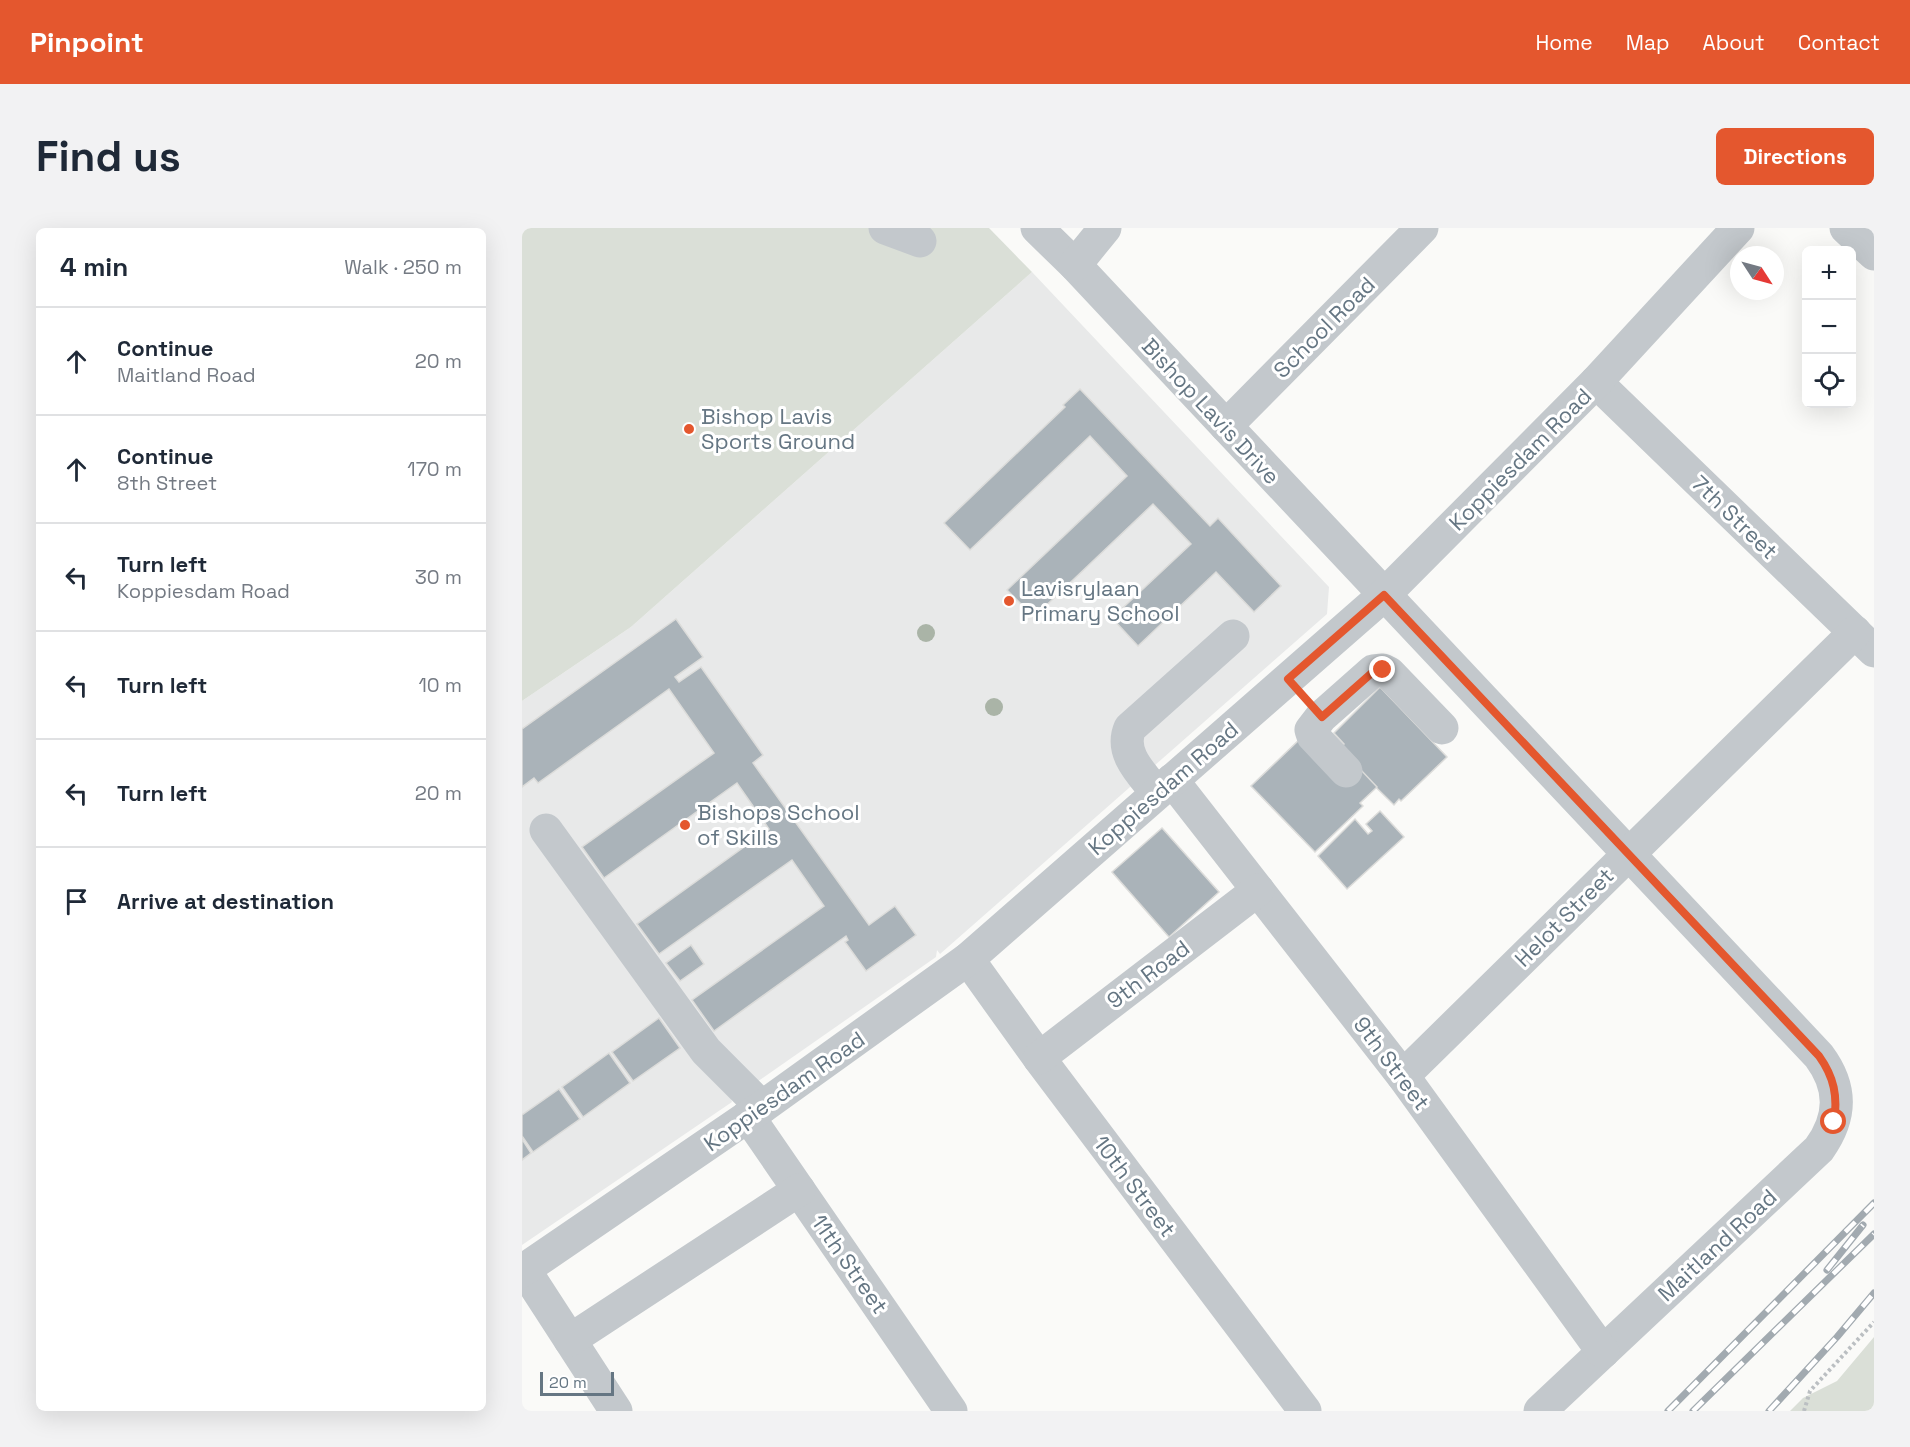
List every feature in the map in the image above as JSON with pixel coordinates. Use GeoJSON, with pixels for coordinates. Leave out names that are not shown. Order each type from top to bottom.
{"type":"FeatureCollection","features":[{"type":"Feature","properties":{"kind":"street"},"geometry":{"type":"LineString","coordinates":[[885,228],[920,241]]}},
{"type":"Feature","properties":{"kind":"street","name":"Bishop Lavis Drive"},"geometry":{"type":"LineString","coordinates":[[1037,228],[1075,265],[1227,426],[1628,854]]}},
{"type":"Feature","properties":{"kind":"street"},"geometry":{"type":"LineString","coordinates":[[1075,265],[1105,228]]}},
{"type":"Feature","properties":{"kind":"street","name":"School Road"},"geometry":{"type":"LineString","coordinates":[[1227,426],[1422,228]]}},
{"type":"Feature","properties":{"kind":"street","name":"Koppiesdam Road"},"geometry":{"type":"LineString","coordinates":[[523,1270],[755,1112],[968,959],[1384,595],[1596,382],[1738,228]]}},
{"type":"Feature","properties":{"kind":"street"},"geometry":{"type":"LineString","coordinates":[[1846,228],[1874,254]]}},
{"type":"Feature","properties":{"kind":"street","name":"7th Street"},"geometry":{"type":"LineString","coordinates":[[1596,382],[1864,642]]}},
{"type":"Feature","properties":{"kind":"street","name":"9th Street"},"geometry":{"type":"LineString","coordinates":[[1233,636],[1136,721],[1126,736],[1128,753],[1165,787],[1258,890],[1403,1076],[1603,1352]]}},
{"type":"Feature","properties":{"kind":"street","name":"Helot Street"},"geometry":{"type":"LineString","coordinates":[[1403,1076],[1628,854],[1864,642]]}},
{"type":"Feature","properties":{"kind":"street"},"geometry":{"type":"LineString","coordinates":[[1346,771],[1311,733],[1313,726],[1322,717],[1374,671],[1379,669],[1389,674],[1442,728]]}},
{"type":"Feature","properties":{"kind":"street"},"geometry":{"type":"LineString","coordinates":[[1288,679],[1322,717]]}},
{"type":"Feature","properties":{"kind":"street","name":"11th Street"},"geometry":{"type":"LineString","coordinates":[[546,830],[706,1051],[755,1112],[799,1190],[951,1411]]}},
{"type":"Feature","properties":{"kind":"street","name":"Maitland Road"},"geometry":{"type":"LineString","coordinates":[[1540,1411],[1819,1149],[1834,1122],[1836,1092],[1833,1079],[1819,1056],[1628,854]]}},
{"type":"Feature","properties":{"kind":"street","name":"9th Road"},"geometry":{"type":"LineString","coordinates":[[1039,1058],[1258,890]]}},
{"type":"Feature","properties":{"kind":"street","name":"10th Street"},"geometry":{"type":"LineString","coordinates":[[968,959],[1039,1058],[1305,1411]]}},
{"type":"Feature","properties":{"kind":"street"},"geometry":{"type":"LineString","coordinates":[[570,1340],[799,1190]]}},
{"type":"Feature","properties":{"kind":"street"},"geometry":{"type":"LineString","coordinates":[[523,1270],[616,1411]]}},
{"type":"Feature","properties":{"kind":"path"},"geometry":{"type":"LineString","coordinates":[[1804,1411],[1810,1391],[1874,1322]]}},
{"type":"Feature","properties":{"kind":"shaded area","name":"Bishop Lavis Sports Ground"},"geometry":{"type":"Polygon","coordinates":[[[522,228],[989,228],[1032,272],[631,627],[522,701],[522,228]]]}},
{"type":"Feature","properties":{"kind":"shaded area"},"geometry":{"type":"Polygon","coordinates":[[[1032,272],[1329,587],[1327,614],[940,954],[937,950],[936,957],[757,1082],[728,1087],[732,1102],[522,1245],[522,701],[631,627],[1032,272]]]}},
{"type":"Feature","properties":{"kind":"shaded area"},"geometry":{"type":"Polygon","coordinates":[[[1874,1337],[1874,1411],[1790,1411],[1803,1398],[1837,1381],[1874,1337]]]}},
{"type":"Feature","properties":{"kind":"building"},"geometry":{"type":"Polygon","coordinates":[[[1080,389],[1210,526],[1218,518],[1281,586],[1254,612],[1216,572],[1138,646],[1112,618],[1191,544],[1153,504],[1034,617],[1007,590],[1127,476],[1090,436],[970,550],[944,523],[1065,407],[1063,405],[1080,389]]]}},
{"type":"Feature","properties":{"kind":"building"},"geometry":{"type":"Polygon","coordinates":[[[676,619],[703,657],[675,677],[679,682],[701,667],[763,755],[753,763],[869,925],[895,906],[916,935],[866,971],[845,942],[848,940],[846,936],[714,1031],[692,1000],[824,906],[792,860],[659,954],[637,924],[769,829],[737,783],[604,878],[582,847],[714,753],[669,689],[538,783],[534,778],[522,787],[522,729],[676,619]]]}},
{"type":"Feature","properties":{"kind":"building"},"geometry":{"type":"Polygon","coordinates":[[[1380,687],[1447,757],[1394,805],[1338,750],[1344,744],[1334,733],[1380,687]]]}},
{"type":"Feature","properties":{"kind":"building"},"geometry":{"type":"Polygon","coordinates":[[[1300,739],[1361,770],[1377,787],[1360,803],[1363,806],[1315,852],[1251,786],[1300,739]]]}},
{"type":"Feature","properties":{"kind":"building"},"geometry":{"type":"Polygon","coordinates":[[[1380,811],[1404,837],[1347,889],[1318,856],[1355,819],[1368,834],[1372,831],[1366,824],[1380,811]]]}},
{"type":"Feature","properties":{"kind":"building"},"geometry":{"type":"Polygon","coordinates":[[[1162,828],[1219,892],[1169,937],[1112,872],[1162,828]]]}},
{"type":"Feature","properties":{"kind":"building"},"geometry":{"type":"Polygon","coordinates":[[[691,945],[704,964],[680,981],[666,963],[691,945]]]}},
{"type":"Feature","properties":{"kind":"building"},"geometry":{"type":"Polygon","coordinates":[[[659,1018],[680,1048],[633,1081],[612,1052],[659,1018]]]}},
{"type":"Feature","properties":{"kind":"building"},"geometry":{"type":"Polygon","coordinates":[[[609,1053],[630,1083],[583,1117],[562,1087],[609,1053]]]}},
{"type":"Feature","properties":{"kind":"building"},"geometry":{"type":"Polygon","coordinates":[[[559,1089],[580,1119],[533,1152],[522,1136],[522,1115],[559,1089]]]}},
{"type":"Feature","properties":{"kind":"building"},"geometry":{"type":"Polygon","coordinates":[[[522,1139],[531,1153],[522,1160],[522,1139]]]}},
{"type":"Feature","properties":{"kind":"railway"},"geometry":{"type":"LineString","coordinates":[[1668,1411],[1874,1203]]}},
{"type":"Feature","properties":{"kind":"railway"},"geometry":{"type":"LineString","coordinates":[[1827,1270],[1863,1225]]}},
{"type":"Feature","properties":{"kind":"railway"},"geometry":{"type":"LineString","coordinates":[[1693,1411],[1874,1234]]}},
{"type":"Feature","properties":{"kind":"railway"},"geometry":{"type":"LineString","coordinates":[[1769,1411],[1874,1293]]}},
{"type":"Feature","properties":{"kind":"place","name":"Bishop Lavis Sports Ground"},"geometry":{"type":"Point","coordinates":[689,429]}},
{"type":"Feature","properties":{"kind":"place","name":"Lavisrylaan Primary School"},"geometry":{"type":"Point","coordinates":[1009,601]}},
{"type":"Feature","properties":{"kind":"place","name":"Bishops School of Skills"},"geometry":{"type":"Point","coordinates":[685,825]}},
{"type":"Feature","properties":{"kind":"route"},"geometry":{"type":"LineString","coordinates":[[1383,670],[1374,671],[1322,717],[1288,679],[1384,595],[1819,1056],[1827,1066],[1836,1092],[1834,1122]]}}]}
